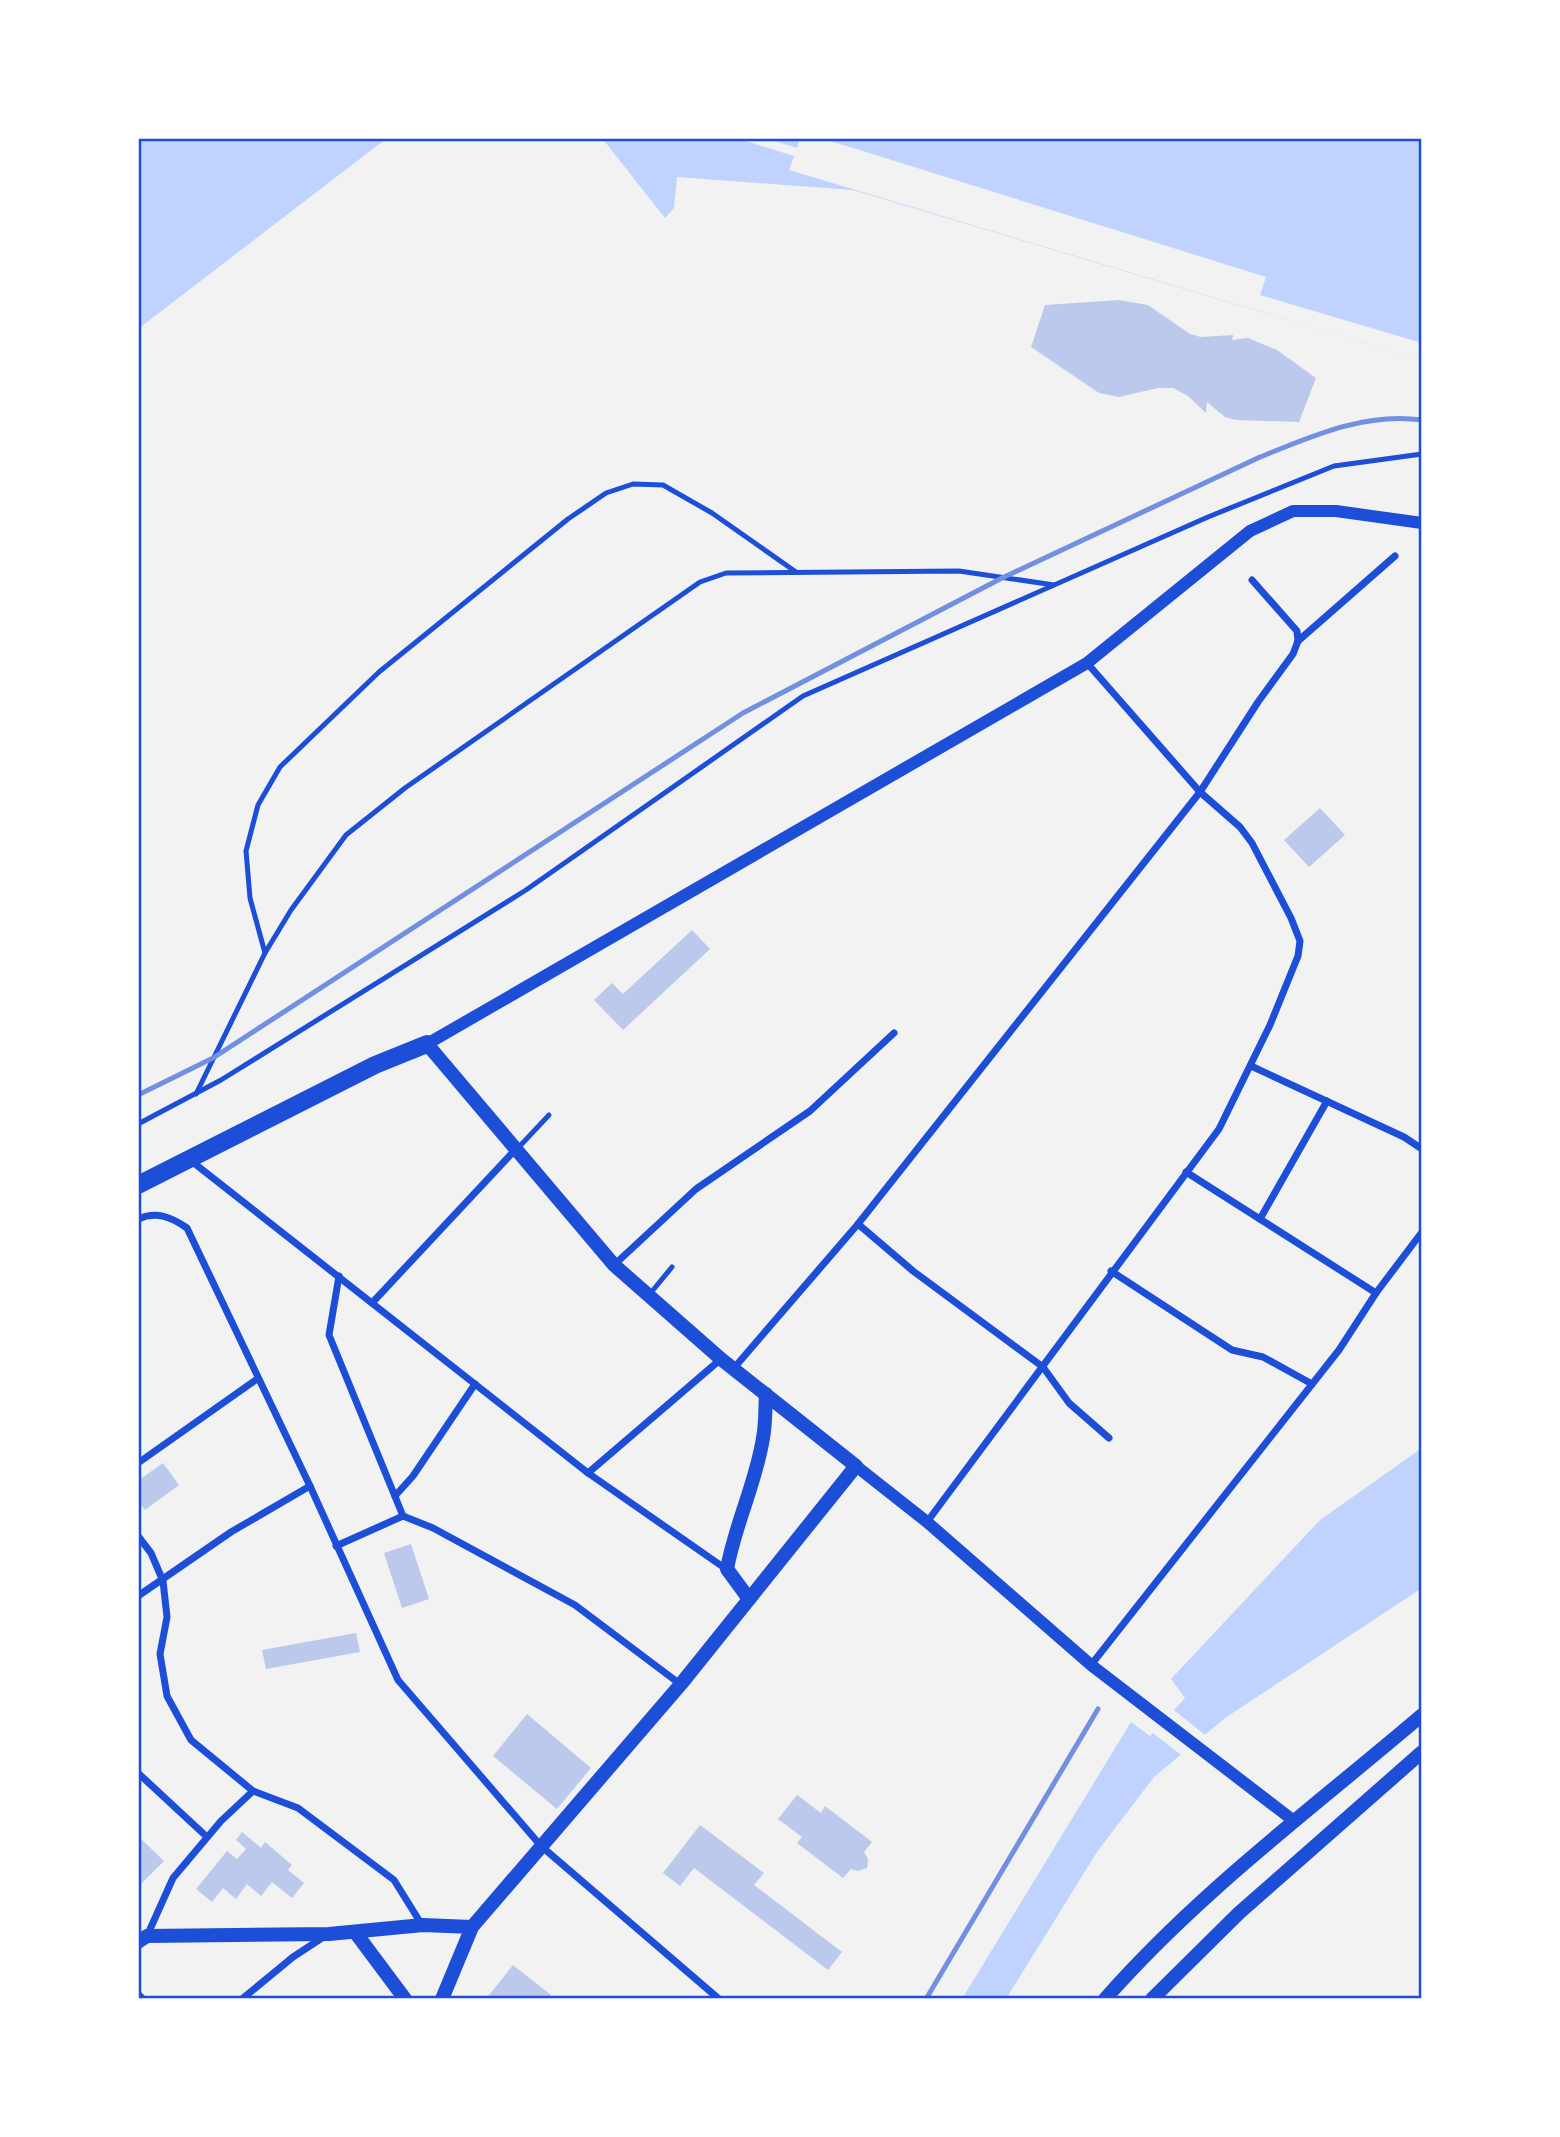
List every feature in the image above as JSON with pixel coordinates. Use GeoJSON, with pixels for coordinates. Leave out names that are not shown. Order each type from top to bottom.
{"type":"FeatureCollection","features":[{"type":"Feature","properties":{"kind":"main road"},"geometry":{"type":"LineString","coordinates":[[138,1185],[375,1065],[427,1044],[614,1265],[721,1359],[856,1466],[681,1684],[472,1927],[442,1999]]}},
{"type":"Feature","properties":{"kind":"main road"},"geometry":{"type":"LineString","coordinates":[[749,1599],[727,1569],[732,1542],[763,1438],[766,1394]]}},
{"type":"Feature","properties":{"kind":"main road"},"geometry":{"type":"LineString","coordinates":[[1105,1999],[1162,1939],[1294,1821],[1422,1715]]}},
{"type":"Feature","properties":{"kind":"main road"},"geometry":{"type":"LineString","coordinates":[[1152,1999],[1221,1930],[1422,1752]]}},
{"type":"Feature","properties":{"kind":"main road"},"geometry":{"type":"LineString","coordinates":[[143,1939],[329,1934],[423,1926],[472,1927]]}},
{"type":"Feature","properties":{"kind":"main road"},"geometry":{"type":"LineString","coordinates":[[355,1932],[405,1999]]}},
{"type":"Feature","properties":{"kind":"street"},"geometry":{"type":"LineString","coordinates":[[427,1044],[1087,663],[1250,531],[1293,511],[1336,511],[1422,523]]}},
{"type":"Feature","properties":{"kind":"street"},"geometry":{"type":"LineString","coordinates":[[1298,641],[1395,556]]}},
{"type":"Feature","properties":{"kind":"street"},"geometry":{"type":"LineString","coordinates":[[734,1368],[858,1224],[1200,792],[1258,702],[1293,654],[1298,641],[1297,631],[1252,580]]}},
{"type":"Feature","properties":{"kind":"street"},"geometry":{"type":"LineString","coordinates":[[927,1522],[1219,1129],[1270,1025],[1298,956],[1300,941],[1252,843],[1240,827],[1200,792],[1087,663]]}},
{"type":"Feature","properties":{"kind":"street"},"geometry":{"type":"LineString","coordinates":[[614,1265],[696,1189],[810,1111],[894,1033]]}},
{"type":"Feature","properties":{"kind":"street"},"geometry":{"type":"LineString","coordinates":[[1251,1066],[1404,1137],[1422,1149]]}},
{"type":"Feature","properties":{"kind":"street"},"geometry":{"type":"LineString","coordinates":[[1260,1219],[1327,1101]]}},
{"type":"Feature","properties":{"kind":"street"},"geometry":{"type":"LineString","coordinates":[[372,1303],[515,1150]]}},
{"type":"Feature","properties":{"kind":"street"},"geometry":{"type":"LineString","coordinates":[[189,1160],[588,1473],[727,1569]]}},
{"type":"Feature","properties":{"kind":"street"},"geometry":{"type":"LineString","coordinates":[[1186,1172],[1376,1293]]}},
{"type":"Feature","properties":{"kind":"street"},"geometry":{"type":"LineString","coordinates":[[138,1220],[145,1216],[169,1215],[187,1228],[310,1486],[398,1680],[541,1846],[719,1999]]}},
{"type":"Feature","properties":{"kind":"street"},"geometry":{"type":"LineString","coordinates":[[858,1224],[913,1271],[1043,1367],[1069,1403],[1109,1438]]}},
{"type":"Feature","properties":{"kind":"street"},"geometry":{"type":"LineString","coordinates":[[1091,1665],[1339,1350],[1376,1293],[1422,1232]]}},
{"type":"Feature","properties":{"kind":"street"},"geometry":{"type":"LineString","coordinates":[[1111,1271],[1232,1350],[1263,1357],[1312,1384]]}},
{"type":"Feature","properties":{"kind":"street"},"geometry":{"type":"LineString","coordinates":[[339,1276],[328,1335],[403,1516]]}},
{"type":"Feature","properties":{"kind":"street"},"geometry":{"type":"LineString","coordinates":[[588,1473],[721,1359]]}},
{"type":"Feature","properties":{"kind":"street"},"geometry":{"type":"LineString","coordinates":[[138,1463],[257,1379]]}},
{"type":"Feature","properties":{"kind":"street"},"geometry":{"type":"LineString","coordinates":[[395,1496],[413,1476],[475,1384]]}},
{"type":"Feature","properties":{"kind":"street"},"geometry":{"type":"LineString","coordinates":[[856,1466],[927,1522],[1091,1665],[1294,1821]]}},
{"type":"Feature","properties":{"kind":"street"},"geometry":{"type":"LineString","coordinates":[[138,1596],[231,1532],[310,1486]]}},
{"type":"Feature","properties":{"kind":"street"},"geometry":{"type":"LineString","coordinates":[[336,1546],[403,1516],[433,1528],[575,1605],[681,1684]]}},
{"type":"Feature","properties":{"kind":"street"},"geometry":{"type":"LineString","coordinates":[[138,1536],[151,1553],[163,1581],[167,1617],[160,1654],[167,1696],[191,1740],[253,1791],[298,1808],[394,1880],[423,1926]]}},
{"type":"Feature","properties":{"kind":"street"},"geometry":{"type":"LineString","coordinates":[[138,1773],[207,1838]]}},
{"type":"Feature","properties":{"kind":"street"},"geometry":{"type":"LineString","coordinates":[[143,1939],[173,1878],[221,1821],[253,1791]]}},
{"type":"Feature","properties":{"kind":"street"},"geometry":{"type":"LineString","coordinates":[[242,1999],[293,1957],[329,1934]]}},
{"type":"Feature","properties":{"kind":"street"},"geometry":{"type":"LineString","coordinates":[[138,1994],[143,1999]]}},
{"type":"Feature","properties":{"kind":"lane"},"geometry":{"type":"LineString","coordinates":[[138,1125],[221,1080],[526,890],[803,696],[1208,517],[1334,466],[1422,454]]}},
{"type":"Feature","properties":{"kind":"lane"},"geometry":{"type":"LineString","coordinates":[[265,953],[250,898],[246,851],[258,805],[280,767],[379,672],[568,519],[606,493],[633,484],[663,485],[712,513],[797,573]]}},
{"type":"Feature","properties":{"kind":"lane"},"geometry":{"type":"LineString","coordinates":[[196,1094],[265,953],[291,910],[346,835],[405,788],[700,582],[726,573],[959,571],[1055,585]]}},
{"type":"Feature","properties":{"kind":"lane"},"geometry":{"type":"LineString","coordinates":[[515,1150],[549,1115]]}},
{"type":"Feature","properties":{"kind":"lane"},"geometry":{"type":"LineString","coordinates":[[649,1295],[672,1267]]}},
{"type":"Feature","properties":{"kind":"water"},"geometry":{"type":"Polygon","coordinates":[[[138,138],[387,138],[138,329],[138,138]]]}},
{"type":"Feature","properties":{"kind":"water"},"geometry":{"type":"Polygon","coordinates":[[[602,138],[1422,138],[1422,360],[853,190],[677,177],[674,208],[665,218],[602,138]]]}},
{"type":"Feature","properties":{"kind":"water"},"geometry":{"type":"Polygon","coordinates":[[[1422,1448],[1422,1588],[1225,1718],[1154,1777],[1097,1852],[1006,1999],[962,1999],[1131,1722],[1150,1736],[1185,1698],[1171,1679],[1320,1520],[1422,1448]]]}},
{"type":"Feature","properties":{"kind":"pier"},"geometry":{"type":"Polygon","coordinates":[[[736,138],[766,138],[797,148],[800,138],[821,138],[1266,277],[1260,295],[1422,343],[1422,360],[789,170],[794,156],[736,138]]]}},
{"type":"Feature","properties":{"kind":"pier"},"geometry":{"type":"Polygon","coordinates":[[[1171,1708],[1208,1737],[1184,1757],[1150,1731],[1171,1708]]]}},
{"type":"Feature","properties":{"kind":"building"},"geometry":{"type":"Polygon","coordinates":[[[1119,300],[1148,305],[1190,334],[1201,337],[1233,335],[1232,340],[1248,338],[1277,350],[1316,378],[1299,422],[1236,420],[1225,417],[1207,402],[1206,413],[1188,396],[1173,388],[1158,388],[1119,397],[1099,393],[1031,347],[1045,305],[1119,300]]]}},
{"type":"Feature","properties":{"kind":"building"},"geometry":{"type":"Polygon","coordinates":[[[1320,808],[1345,835],[1309,867],[1284,840],[1320,808]]]}},
{"type":"Feature","properties":{"kind":"building"},"geometry":{"type":"Polygon","coordinates":[[[692,930],[710,949],[623,1030],[594,1000],[612,983],[623,994],[692,930]]]}},
{"type":"Feature","properties":{"kind":"building"},"geometry":{"type":"Polygon","coordinates":[[[163,1463],[179,1485],[145,1510],[138,1501],[138,1488],[142,1486],[139,1480],[163,1463]]]}},
{"type":"Feature","properties":{"kind":"building"},"geometry":{"type":"Polygon","coordinates":[[[411,1544],[429,1599],[402,1608],[384,1553],[411,1544]]]}},
{"type":"Feature","properties":{"kind":"building"},"geometry":{"type":"Polygon","coordinates":[[[356,1633],[360,1652],[266,1669],[262,1650],[356,1633]]]}},
{"type":"Feature","properties":{"kind":"building"},"geometry":{"type":"Polygon","coordinates":[[[527,1714],[591,1768],[557,1809],[493,1756],[527,1714]]]}},
{"type":"Feature","properties":{"kind":"building"},"geometry":{"type":"Polygon","coordinates":[[[797,1795],[821,1813],[825,1806],[872,1842],[864,1852],[868,1859],[867,1868],[858,1871],[851,1869],[843,1878],[797,1843],[802,1837],[778,1819],[797,1795]]]}},
{"type":"Feature","properties":{"kind":"building"},"geometry":{"type":"Polygon","coordinates":[[[700,1825],[764,1873],[754,1885],[842,1952],[828,1970],[694,1868],[680,1886],[663,1873],[700,1825]]]}},
{"type":"Feature","properties":{"kind":"building"},"geometry":{"type":"Polygon","coordinates":[[[242,1832],[261,1848],[265,1842],[292,1865],[288,1870],[304,1883],[292,1898],[272,1882],[261,1896],[247,1884],[236,1899],[223,1888],[212,1902],[196,1889],[227,1851],[237,1859],[246,1849],[236,1840],[242,1832]]]}},
{"type":"Feature","properties":{"kind":"building"},"geometry":{"type":"Polygon","coordinates":[[[138,1836],[164,1861],[138,1887],[138,1836]]]}},
{"type":"Feature","properties":{"kind":"building"},"geometry":{"type":"Polygon","coordinates":[[[513,1965],[551,1995],[549,1999],[486,1999],[513,1965]]]}},
{"type":"Feature","properties":{"kind":"railway"},"geometry":{"type":"LineString","coordinates":[[138,1095],[213,1058],[743,713],[1002,578],[1260,457],[1319,434],[1359,423],[1380,419],[1422,420]]}},
{"type":"Feature","properties":{"kind":"railway"},"geometry":{"type":"LineString","coordinates":[[926,1999],[1098,1709]]}}]}
